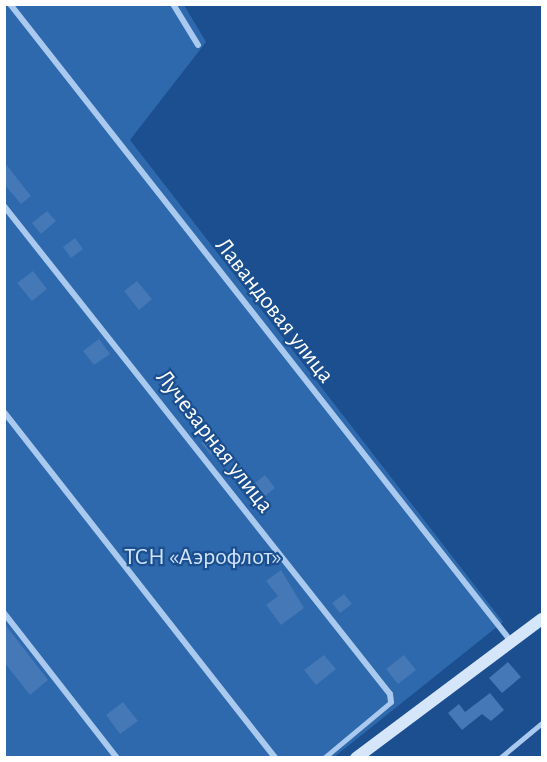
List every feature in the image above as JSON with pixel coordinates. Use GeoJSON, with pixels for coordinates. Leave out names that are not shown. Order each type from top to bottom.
{"type":"FeatureCollection","features":[{"type":"Feature","properties":{"kind":"main road"},"geometry":{"type":"LineString","coordinates":[[356,758],[510,640],[543,619]]}},
{"type":"Feature","properties":{"kind":"street","name":"Лавандовая улица"},"geometry":{"type":"LineString","coordinates":[[10,4],[510,640]]}},
{"type":"Feature","properties":{"kind":"street"},"geometry":{"type":"LineString","coordinates":[[173,4],[198,45]]}},
{"type":"Feature","properties":{"kind":"street","name":"Лучезарная улица"},"geometry":{"type":"LineString","coordinates":[[4,206],[390,694],[391,702]]}},
{"type":"Feature","properties":{"kind":"street"},"geometry":{"type":"LineString","coordinates":[[4,412],[275,758]]}},
{"type":"Feature","properties":{"kind":"street"},"geometry":{"type":"LineString","coordinates":[[4,613],[117,758]]}},
{"type":"Feature","properties":{"kind":"lane"},"geometry":{"type":"LineString","coordinates":[[324,758],[391,702]]}},
{"type":"Feature","properties":{"kind":"lane"},"geometry":{"type":"LineString","coordinates":[[500,758],[543,723]]}},
{"type":"Feature","properties":{"kind":"green space","name":"ТСН «Аэрофлот»"},"geometry":{"type":"Polygon","coordinates":[[[4,5],[184,5],[206,42],[130,140],[503,622],[334,757],[5,757],[4,5]]]}},
{"type":"Feature","properties":{"kind":"building"},"geometry":{"type":"Polygon","coordinates":[[[4,162],[31,196],[21,204],[4,184],[4,162]]]}},
{"type":"Feature","properties":{"kind":"building"},"geometry":{"type":"Polygon","coordinates":[[[47,211],[56,221],[41,234],[32,223],[47,211]]]}},
{"type":"Feature","properties":{"kind":"building"},"geometry":{"type":"Polygon","coordinates":[[[75,238],[83,249],[71,258],[63,247],[75,238]]]}},
{"type":"Feature","properties":{"kind":"building"},"geometry":{"type":"Polygon","coordinates":[[[33,271],[47,289],[32,301],[17,283],[33,271]]]}},
{"type":"Feature","properties":{"kind":"building"},"geometry":{"type":"Polygon","coordinates":[[[137,281],[152,299],[139,310],[124,291],[137,281]]]}},
{"type":"Feature","properties":{"kind":"building"},"geometry":{"type":"Polygon","coordinates":[[[99,339],[110,354],[94,365],[83,351],[99,339]]]}},
{"type":"Feature","properties":{"kind":"building"},"geometry":{"type":"Polygon","coordinates":[[[213,433],[223,445],[211,455],[201,443],[213,433]]]}},
{"type":"Feature","properties":{"kind":"building"},"geometry":{"type":"Polygon","coordinates":[[[265,475],[275,488],[260,500],[250,487],[265,475]]]}},
{"type":"Feature","properties":{"kind":"building"},"geometry":{"type":"Polygon","coordinates":[[[281,570],[304,608],[281,625],[266,605],[278,596],[266,581],[281,570]]]}},
{"type":"Feature","properties":{"kind":"building"},"geometry":{"type":"Polygon","coordinates":[[[344,594],[352,604],[340,613],[332,603],[344,594]]]}},
{"type":"Feature","properties":{"kind":"building"},"geometry":{"type":"Polygon","coordinates":[[[4,623],[48,680],[30,695],[4,662],[4,623]]]}},
{"type":"Feature","properties":{"kind":"building"},"geometry":{"type":"Polygon","coordinates":[[[324,655],[336,669],[316,685],[304,670],[324,655]]]}},
{"type":"Feature","properties":{"kind":"building"},"geometry":{"type":"Polygon","coordinates":[[[404,655],[416,670],[398,684],[386,669],[404,655]]]}},
{"type":"Feature","properties":{"kind":"building"},"geometry":{"type":"Polygon","coordinates":[[[508,662],[521,677],[502,693],[489,678],[508,662]]]}},
{"type":"Feature","properties":{"kind":"building"},"geometry":{"type":"Polygon","coordinates":[[[490,693],[504,710],[491,721],[482,714],[462,730],[448,713],[459,704],[465,712],[490,693]]]}},
{"type":"Feature","properties":{"kind":"building"},"geometry":{"type":"Polygon","coordinates":[[[123,702],[138,721],[120,734],[106,715],[123,702]]]}}]}
